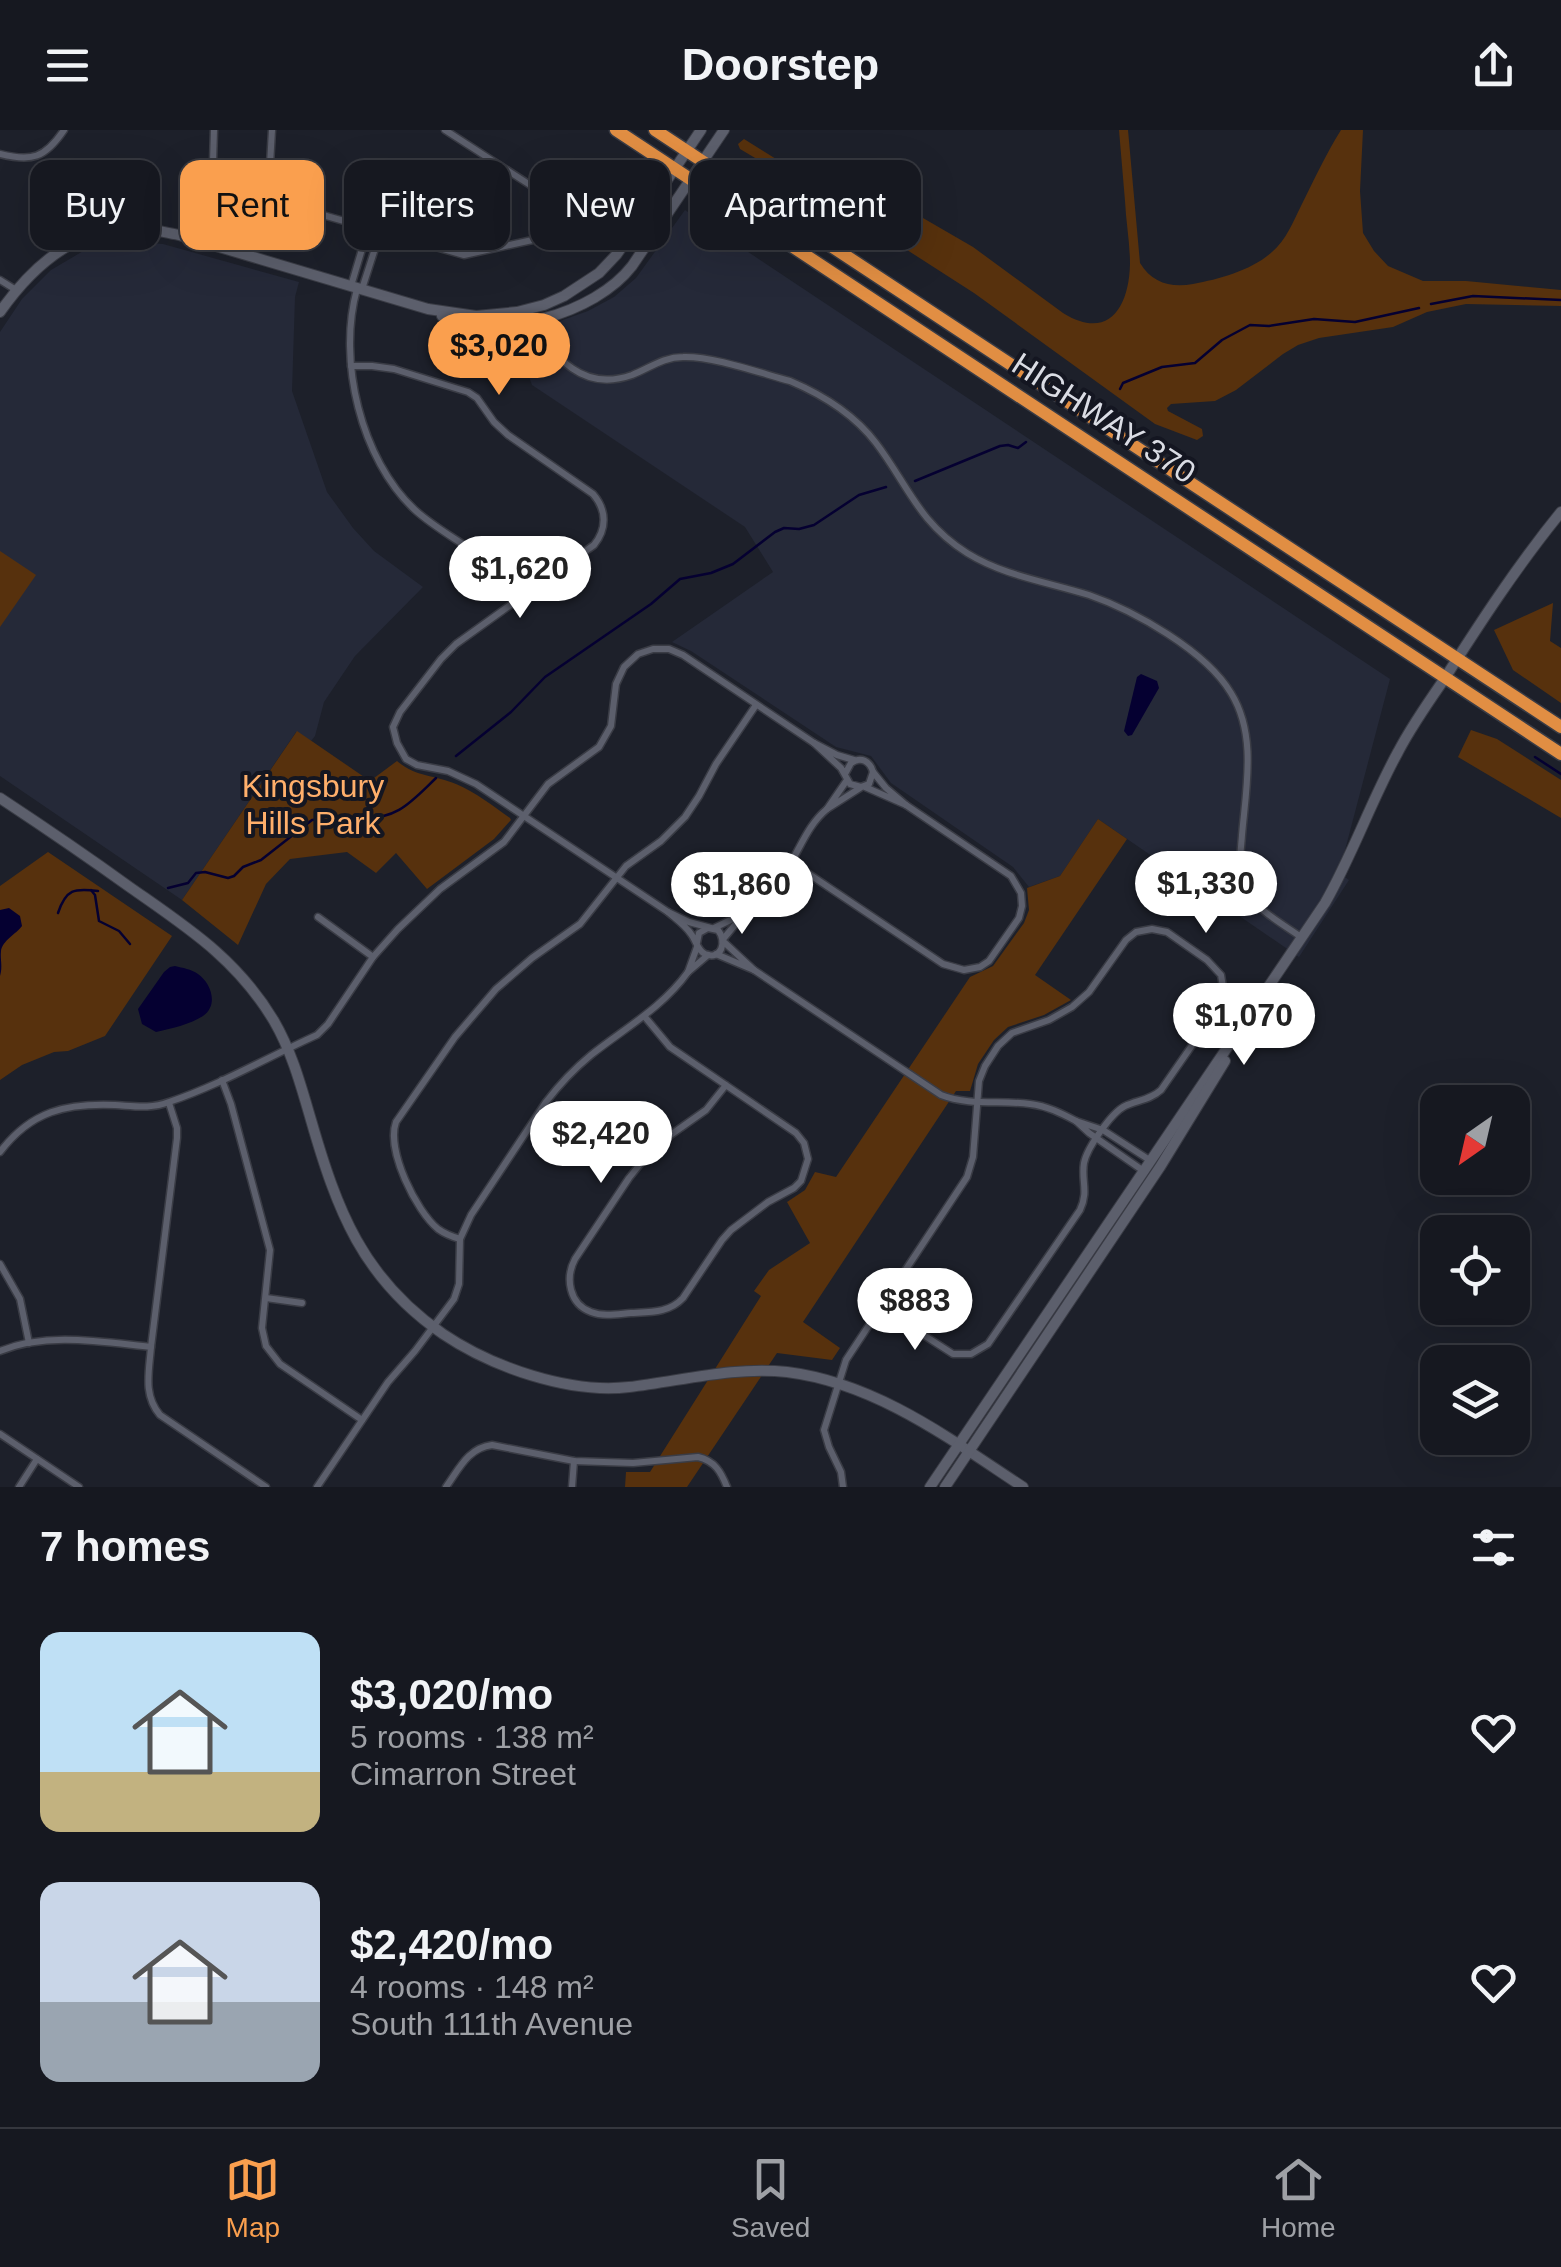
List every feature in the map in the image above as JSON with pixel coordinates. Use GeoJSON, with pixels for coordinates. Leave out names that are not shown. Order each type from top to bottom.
{"type":"FeatureCollection","features":[{"type":"Feature","properties":{"kind":"highway","name":"HIGHWAY 370"},"geometry":{"type":"LineString","coordinates":[[616,130],[690,180]]}},
{"type":"Feature","properties":{"kind":"highway","name":"HIGHWAY 370"},"geometry":{"type":"LineString","coordinates":[[656,130],[699,160]]}},
{"type":"Feature","properties":{"kind":"highway","name":"HIGHWAY 370"},"geometry":{"type":"LineString","coordinates":[[798,250],[1561,754]]}},
{"type":"Feature","properties":{"kind":"highway","name":"HIGHWAY 370"},"geometry":{"type":"LineString","coordinates":[[836,250],[1561,727]]}},
{"type":"Feature","properties":{"kind":"street"},"geometry":{"type":"LineString","coordinates":[[0,154],[19,159],[36,157],[49,150],[64,130]]}},
{"type":"Feature","properties":{"kind":"street"},"geometry":{"type":"LineString","coordinates":[[213,160],[214,130]]}},
{"type":"Feature","properties":{"kind":"street"},"geometry":{"type":"LineString","coordinates":[[270,160],[272,130]]}},
{"type":"Feature","properties":{"kind":"street"},"geometry":{"type":"LineString","coordinates":[[445,130],[491,160]]}},
{"type":"Feature","properties":{"kind":"street"},"geometry":{"type":"LineString","coordinates":[[229,250],[428,309],[476,316],[533,308],[564,296],[599,273],[617,254],[701,130]]}},
{"type":"Feature","properties":{"kind":"street"},"geometry":{"type":"LineString","coordinates":[[703,160],[724,130]]}},
{"type":"Feature","properties":{"kind":"street"},"geometry":{"type":"LineString","coordinates":[[510,172],[566,212],[566,219],[554,230],[537,240],[510,246]]}},
{"type":"Feature","properties":{"kind":"street"},"geometry":{"type":"LineString","coordinates":[[428,309],[454,321],[502,327],[536,321],[607,291],[623,278],[690,180]]}},
{"type":"Feature","properties":{"kind":"street"},"geometry":{"type":"LineString","coordinates":[[0,312],[34,270],[57,250],[80,239],[139,228],[180,237]]}},
{"type":"Feature","properties":{"kind":"street"},"geometry":{"type":"LineString","coordinates":[[364,250],[352,308],[352,366],[357,402],[381,466],[395,488],[422,516],[492,565],[520,598]]}},
{"type":"Feature","properties":{"kind":"street"},"geometry":{"type":"LineString","coordinates":[[356,289],[373,250]]}},
{"type":"Feature","properties":{"kind":"street"},"geometry":{"type":"LineString","coordinates":[[445,250],[464,255],[488,250]]}},
{"type":"Feature","properties":{"kind":"street"},"geometry":{"type":"LineString","coordinates":[[0,280],[16,290]]}},
{"type":"Feature","properties":{"kind":"street"},"geometry":{"type":"LineString","coordinates":[[533,308],[555,354],[585,375],[623,377],[661,360],[688,356],[806,388],[861,426],[876,442],[924,516],[962,550],[992,566],[1108,603],[1198,655],[1232,695],[1246,728],[1248,765],[1240,867],[1244,887],[1256,903],[1302,937]]}},
{"type":"Feature","properties":{"kind":"street"},"geometry":{"type":"LineString","coordinates":[[352,366],[394,369],[471,394],[508,435],[589,491],[602,509],[603,528],[594,545],[456,644],[440,660],[400,712],[394,727],[406,759],[417,766],[462,776],[668,912],[684,925],[702,952],[754,970]]}},
{"type":"Feature","properties":{"kind":"street"},"geometry":{"type":"LineString","coordinates":[[930,1487],[964,1448],[1152,1169],[1339,878],[1399,750],[1456,658],[1527,554],[1561,512]]}},
{"type":"Feature","properties":{"kind":"street"},"geometry":{"type":"LineString","coordinates":[[0,1152],[27,1124],[48,1113],[91,1104],[144,1108],[169,1102],[288,1049],[323,1029],[373,957],[414,912],[504,842],[548,784],[603,742],[613,718],[618,678],[638,654],[653,649],[676,652],[814,744],[835,761],[850,784],[906,805]]}},
{"type":"Feature","properties":{"kind":"street"},"geometry":{"type":"LineString","coordinates":[[460,1239],[436,1226],[414,1196],[394,1149],[395,1125],[447,1048],[484,1002],[521,966],[580,924],[626,866],[685,817],[756,705]]}},
{"type":"Feature","properties":{"kind":"street"},"geometry":{"type":"LineString","coordinates":[[791,862],[950,968],[980,967],[993,957],[1022,911],[1016,880],[906,805],[886,788],[867,762],[839,756],[814,744]]}},
{"type":"Feature","properties":{"kind":"street"},"geometry":{"type":"LineString","coordinates":[[828,809],[854,760]]}},
{"type":"Feature","properties":{"kind":"street"},"geometry":{"type":"LineString","coordinates":[[316,1487],[388,1382],[434,1327],[457,1292],[460,1239],[471,1215],[534,1117],[587,1058],[665,1000],[688,972],[721,949],[724,940],[791,862],[811,825],[872,780],[874,772]]}},
{"type":"Feature","properties":{"kind":"street"},"geometry":{"type":"LineString","coordinates":[[0,798],[182,922],[254,992],[288,1049],[346,1225],[381,1277],[413,1310],[460,1345],[506,1367],[564,1383],[624,1388],[745,1371],[785,1372],[840,1382],[888,1403],[1023,1487]]}},
{"type":"Feature","properties":{"kind":"street"},"geometry":{"type":"LineString","coordinates":[[668,912],[720,932],[754,970],[941,1096],[1031,1104],[1053,1110],[1103,1130],[1152,1169]]}},
{"type":"Feature","properties":{"kind":"street"},"geometry":{"type":"LineString","coordinates":[[688,972],[699,933],[745,914]]}},
{"type":"Feature","properties":{"kind":"street"},"geometry":{"type":"LineString","coordinates":[[318,917],[373,957]]}},
{"type":"Feature","properties":{"kind":"street"},"geometry":{"type":"LineString","coordinates":[[842,1487],[841,1472],[824,1430],[846,1360],[880,1307],[967,1176],[973,1157],[982,1071],[1003,1040],[1018,1030],[1058,1016],[1078,1002],[1126,940],[1144,930],[1167,932],[1207,960],[1220,974],[1223,992],[1218,1008],[1161,1090],[1153,1097],[1122,1108],[1103,1130],[1084,1164],[1086,1191],[1080,1210],[992,1340],[978,1352],[953,1354],[880,1307]]}},
{"type":"Feature","properties":{"kind":"street"},"geometry":{"type":"LineString","coordinates":[[644,1016],[670,1047],[796,1133],[806,1146],[808,1162],[803,1178],[794,1188],[768,1202],[725,1236],[675,1306],[661,1311],[606,1315],[584,1309],[569,1284],[575,1259],[642,1160],[706,1110],[726,1086]]}},
{"type":"Feature","properties":{"kind":"street"},"geometry":{"type":"LineString","coordinates":[[222,1080],[270,1250],[262,1332],[271,1354],[285,1368],[362,1420]]}},
{"type":"Feature","properties":{"kind":"street"},"geometry":{"type":"LineString","coordinates":[[169,1102],[177,1138],[151,1347],[148,1389],[152,1406],[266,1487]]}},
{"type":"Feature","properties":{"kind":"street"},"geometry":{"type":"LineString","coordinates":[[1076,1121],[1097,1139],[1152,1169]]}},
{"type":"Feature","properties":{"kind":"street"},"geometry":{"type":"LineString","coordinates":[[0,1264],[20,1299],[30,1342]]}},
{"type":"Feature","properties":{"kind":"street"},"geometry":{"type":"LineString","coordinates":[[266,1298],[302,1303]]}},
{"type":"Feature","properties":{"kind":"street"},"geometry":{"type":"LineString","coordinates":[[0,1351],[46,1340],[151,1347]]}},
{"type":"Feature","properties":{"kind":"street"},"geometry":{"type":"LineString","coordinates":[[0,1434],[79,1487]]}},
{"type":"Feature","properties":{"kind":"street"},"geometry":{"type":"LineString","coordinates":[[446,1487],[468,1456],[482,1446],[502,1446],[574,1461],[633,1463],[698,1457],[717,1466],[727,1487]]}},
{"type":"Feature","properties":{"kind":"street"},"geometry":{"type":"LineString","coordinates":[[945,1487],[964,1448]]}},
{"type":"Feature","properties":{"kind":"street"},"geometry":{"type":"LineString","coordinates":[[19,1487],[37,1458]]}},
{"type":"Feature","properties":{"kind":"street"},"geometry":{"type":"LineString","coordinates":[[572,1487],[574,1461]]}},
{"type":"Feature","properties":{"kind":"shaded area"},"geometry":{"type":"Polygon","coordinates":[[[685,210],[690,213],[690,250],[745,250],[1390,679],[1339,873],[1349,880],[1299,957],[1098,819],[1060,876],[1029,887],[1013,867],[891,783],[871,756],[836,747],[672,642],[773,572],[745,527],[532,385],[522,357],[487,334],[532,331],[614,297],[636,278],[656,250],[670,250],[670,231],[685,210]]]}},
{"type":"Feature","properties":{"kind":"shaded area"},"geometry":{"type":"Polygon","coordinates":[[[160,244],[299,282],[295,297],[292,391],[327,492],[374,551],[423,587],[355,656],[324,702],[311,741],[296,732],[182,900],[0,776],[0,332],[22,299],[51,270],[85,250],[160,250],[160,244]]]}},
{"type":"Feature","properties":{"kind":"shaded area"},"geometry":{"type":"Polygon","coordinates":[[[1141,674],[1157,681],[1159,688],[1128,736],[1124,731],[1141,674]]]}},
{"type":"Feature","properties":{"kind":"shaded area"},"geometry":{"type":"Polygon","coordinates":[[[9,908],[20,916],[22,926],[2,947],[0,976],[0,910],[9,908]]]}},
{"type":"Feature","properties":{"kind":"shaded area"},"geometry":{"type":"Polygon","coordinates":[[[175,966],[203,978],[210,988],[211,1006],[198,1019],[156,1032],[142,1024],[138,1009],[164,972],[175,966]]]}},
{"type":"Feature","properties":{"kind":"green space"},"geometry":{"type":"Polygon","coordinates":[[[1119,130],[1128,130],[1140,263],[1163,283],[1185,285],[1245,269],[1277,247],[1341,130],[1363,130],[1363,233],[1388,266],[1423,281],[1561,290],[1561,306],[1466,304],[1427,312],[1393,327],[1298,345],[1215,401],[1171,404],[1168,411],[1202,429],[1203,436],[1197,440],[1155,424],[974,293],[907,250],[921,250],[921,217],[973,247],[1063,313],[1092,323],[1113,316],[1120,306],[1129,280],[1119,130]]]}},
{"type":"Feature","properties":{"kind":"green space"},"geometry":{"type":"Polygon","coordinates":[[[744,139],[778,160],[759,160],[740,149],[738,144],[744,139]]]}},
{"type":"Feature","properties":{"kind":"green space"},"geometry":{"type":"Polygon","coordinates":[[[0,551],[36,575],[0,627],[0,551]]]}},
{"type":"Feature","properties":{"kind":"green space"},"geometry":{"type":"Polygon","coordinates":[[[1553,603],[1550,641],[1561,648],[1561,703],[1513,670],[1494,630],[1553,603]]]}},
{"type":"Feature","properties":{"kind":"green space"},"geometry":{"type":"Polygon","coordinates":[[[1471,730],[1497,739],[1561,780],[1561,818],[1458,757],[1471,730]]]}},
{"type":"Feature","properties":{"kind":"green space","name":"Kingsbury Hills Park"},"geometry":{"type":"Polygon","coordinates":[[[297,731],[370,781],[397,761],[418,773],[463,787],[511,820],[494,839],[427,889],[396,853],[376,873],[347,852],[290,859],[266,884],[238,945],[182,900],[297,731]]]}},
{"type":"Feature","properties":{"kind":"green space"},"geometry":{"type":"Polygon","coordinates":[[[1098,819],[1127,839],[1035,975],[1071,1000],[1044,1015],[1008,1027],[978,1064],[970,1091],[956,1091],[803,1322],[840,1348],[832,1360],[777,1353],[687,1487],[625,1487],[626,1472],[650,1472],[761,1296],[754,1291],[769,1270],[810,1243],[787,1202],[805,1190],[815,1172],[836,1177],[970,977],[993,966],[1024,923],[1029,910],[1027,888],[1060,876],[1098,819]]]}},
{"type":"Feature","properties":{"kind":"green space"},"geometry":{"type":"Polygon","coordinates":[[[48,852],[172,936],[105,1036],[22,1065],[0,1080],[0,886],[48,852]]]}},
{"type":"Feature","properties":{"kind":"waterway"},"geometry":{"type":"LineString","coordinates":[[1431,304],[1473,296],[1561,300]]}},
{"type":"Feature","properties":{"kind":"waterway"},"geometry":{"type":"LineString","coordinates":[[1120,389],[1123,383],[1162,367],[1195,363],[1222,340],[1250,325],[1314,319],[1355,322],[1419,308]]}},
{"type":"Feature","properties":{"kind":"waterway"},"geometry":{"type":"LineString","coordinates":[[915,481],[1000,446],[1018,448],[1026,442]]}},
{"type":"Feature","properties":{"kind":"waterway"},"geometry":{"type":"LineString","coordinates":[[456,756],[511,712],[545,677],[651,604],[680,579],[733,564],[775,532],[814,525],[859,495],[886,487]]}},
{"type":"Feature","properties":{"kind":"waterway"},"geometry":{"type":"LineString","coordinates":[[1535,757],[1561,774]]}},
{"type":"Feature","properties":{"kind":"waterway"},"geometry":{"type":"LineString","coordinates":[[168,888],[188,883],[196,873],[234,876],[312,820],[373,818],[394,813],[436,778]]}},
{"type":"Feature","properties":{"kind":"waterway"},"geometry":{"type":"LineString","coordinates":[[91,890],[99,921],[119,931],[130,944]]}},
{"type":"Feature","properties":{"kind":"waterway"},"geometry":{"type":"LineString","coordinates":[[58,913],[72,892],[98,891]]}}]}
